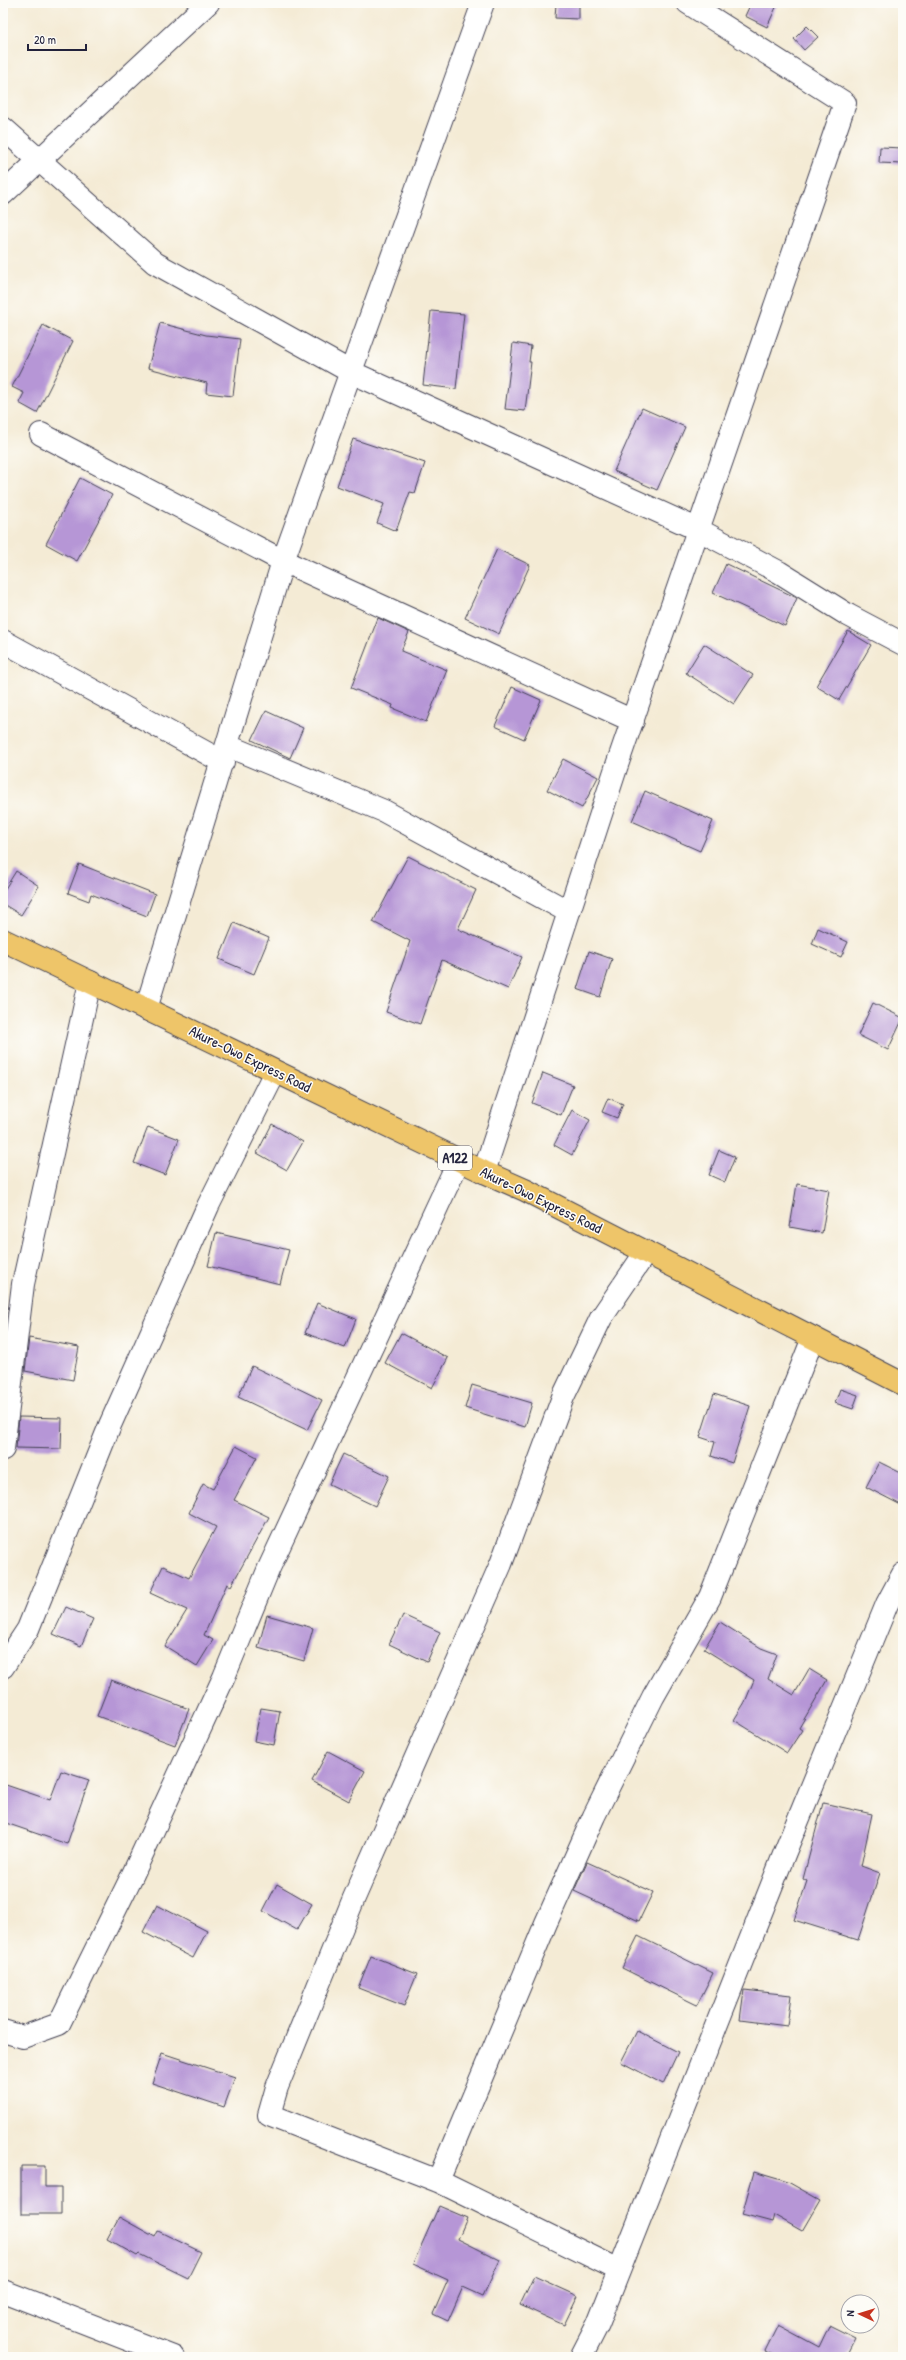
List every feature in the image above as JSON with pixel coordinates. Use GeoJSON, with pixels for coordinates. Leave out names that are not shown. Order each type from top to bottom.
{"type":"FeatureCollection","features":[{"type":"Feature","properties":{"kind":"highway","name":"Akure-Owo Express Road"},"geometry":{"type":"LineString","coordinates":[[3,940],[275,1072],[484,1172],[525,1190],[903,1384]]}},
{"type":"Feature","properties":{"kind":"street"},"geometry":{"type":"LineString","coordinates":[[3,194],[208,3]]}},
{"type":"Feature","properties":{"kind":"street"},"geometry":{"type":"LineString","coordinates":[[146,1009],[182,889],[226,754],[283,561],[483,3]]}},
{"type":"Feature","properties":{"kind":"street"},"geometry":{"type":"LineString","coordinates":[[484,1172],[633,721],[846,103],[688,3]]}},
{"type":"Feature","properties":{"kind":"street"},"geometry":{"type":"LineString","coordinates":[[3,128],[155,263],[351,372],[699,530],[779,572],[848,615],[903,644]]}},
{"type":"Feature","properties":{"kind":"street"},"geometry":{"type":"LineString","coordinates":[[41,434],[283,561],[633,721]]}},
{"type":"Feature","properties":{"kind":"street"},"geometry":{"type":"LineString","coordinates":[[3,641],[226,754],[384,811],[569,912]]}},
{"type":"Feature","properties":{"kind":"street"},"geometry":{"type":"LineString","coordinates":[[3,1449],[23,1284],[90,982]]}},
{"type":"Feature","properties":{"kind":"street"},"geometry":{"type":"LineString","coordinates":[[3,1667],[28,1629],[110,1425],[208,1206],[275,1072]]}},
{"type":"Feature","properties":{"kind":"street"},"geometry":{"type":"LineString","coordinates":[[3,2030],[23,2037],[59,2024],[133,1874],[224,1677],[269,1568],[459,1160]]}},
{"type":"Feature","properties":{"kind":"street"},"geometry":{"type":"LineString","coordinates":[[619,2270],[438,2181],[269,2116],[277,2087],[354,1898],[501,1564],[563,1397],[601,1318],[646,1252]]}},
{"type":"Feature","properties":{"kind":"street"},"geometry":{"type":"LineString","coordinates":[[438,2181],[546,1923],[594,1816],[653,1697],[710,1597],[813,1338]]}},
{"type":"Feature","properties":{"kind":"street"},"geometry":{"type":"LineString","coordinates":[[581,2357],[598,2324],[785,1852],[887,1604],[903,1574]]}},
{"type":"Feature","properties":{"kind":"street"},"geometry":{"type":"LineString","coordinates":[[3,2291],[173,2357]]}},
{"type":"Feature","properties":{"kind":"building"},"geometry":{"type":"Polygon","coordinates":[[[556,3],[579,3],[579,19],[555,18],[556,3]]]}},
{"type":"Feature","properties":{"kind":"building"},"geometry":{"type":"Polygon","coordinates":[[[751,3],[778,3],[767,27],[745,16],[751,3]]]}},
{"type":"Feature","properties":{"kind":"building"},"geometry":{"type":"Polygon","coordinates":[[[807,26],[818,37],[804,50],[794,39],[807,26]]]}},
{"type":"Feature","properties":{"kind":"building"},"geometry":{"type":"Polygon","coordinates":[[[880,147],[903,148],[903,164],[879,163],[880,147]]]}},
{"type":"Feature","properties":{"kind":"building"},"geometry":{"type":"Polygon","coordinates":[[[431,311],[464,314],[456,389],[423,385],[431,311]]]}},
{"type":"Feature","properties":{"kind":"building"},"geometry":{"type":"Polygon","coordinates":[[[160,323],[206,335],[240,339],[233,396],[206,393],[207,383],[148,368],[160,323]]]}},
{"type":"Feature","properties":{"kind":"building"},"geometry":{"type":"Polygon","coordinates":[[[43,325],[73,341],[37,413],[19,403],[24,393],[12,387],[43,325]]]}},
{"type":"Feature","properties":{"kind":"building"},"geometry":{"type":"Polygon","coordinates":[[[513,343],[531,346],[529,362],[531,362],[525,411],[505,409],[513,343]]]}},
{"type":"Feature","properties":{"kind":"building"},"geometry":{"type":"Polygon","coordinates":[[[642,408],[685,427],[657,490],[614,471],[642,408]]]}},
{"type":"Feature","properties":{"kind":"building"},"geometry":{"type":"Polygon","coordinates":[[[353,439],[425,463],[415,493],[410,492],[396,531],[377,523],[384,504],[337,486],[353,439]]]}},
{"type":"Feature","properties":{"kind":"building"},"geometry":{"type":"Polygon","coordinates":[[[80,478],[112,495],[77,561],[46,544],[80,478]]]}},
{"type":"Feature","properties":{"kind":"building"},"geometry":{"type":"Polygon","coordinates":[[[497,549],[530,565],[499,634],[465,618],[497,549]]]}},
{"type":"Feature","properties":{"kind":"building"},"geometry":{"type":"Polygon","coordinates":[[[726,564],[797,598],[785,626],[713,593],[726,564]]]}},
{"type":"Feature","properties":{"kind":"building"},"geometry":{"type":"Polygon","coordinates":[[[378,618],[409,632],[401,651],[447,670],[426,722],[392,708],[393,705],[351,688],[378,618]]]}},
{"type":"Feature","properties":{"kind":"building"},"geometry":{"type":"Polygon","coordinates":[[[848,631],[871,645],[839,700],[816,686],[848,631]]]}},
{"type":"Feature","properties":{"kind":"building"},"geometry":{"type":"Polygon","coordinates":[[[704,644],[753,675],[734,704],[686,673],[704,644]]]}},
{"type":"Feature","properties":{"kind":"building"},"geometry":{"type":"Polygon","coordinates":[[[512,687],[541,700],[524,739],[495,726],[512,687]]]}},
{"type":"Feature","properties":{"kind":"building"},"geometry":{"type":"Polygon","coordinates":[[[266,711],[303,728],[290,758],[252,740],[266,711]]]}},
{"type":"Feature","properties":{"kind":"building"},"geometry":{"type":"Polygon","coordinates":[[[563,759],[598,777],[582,808],[547,790],[563,759]]]}},
{"type":"Feature","properties":{"kind":"building"},"geometry":{"type":"Polygon","coordinates":[[[645,791],[713,821],[700,851],[632,821],[645,791]]]}},
{"type":"Feature","properties":{"kind":"building"},"geometry":{"type":"Polygon","coordinates":[[[408,856],[476,890],[458,929],[522,957],[508,989],[442,960],[420,1024],[386,1012],[410,941],[373,922],[408,856]]]}},
{"type":"Feature","properties":{"kind":"building"},"geometry":{"type":"Polygon","coordinates":[[[79,864],[155,894],[147,916],[91,894],[89,901],[68,893],[79,864]]]}},
{"type":"Feature","properties":{"kind":"building"},"geometry":{"type":"Polygon","coordinates":[[[16,871],[39,886],[21,915],[3,904],[3,892],[16,871]]]}},
{"type":"Feature","properties":{"kind":"building"},"geometry":{"type":"Polygon","coordinates":[[[234,923],[269,938],[254,974],[219,959],[234,923]]]}},
{"type":"Feature","properties":{"kind":"building"},"geometry":{"type":"Polygon","coordinates":[[[818,928],[848,942],[841,957],[812,944],[818,928]]]}},
{"type":"Feature","properties":{"kind":"building"},"geometry":{"type":"Polygon","coordinates":[[[589,951],[612,959],[600,997],[577,989],[589,951]]]}},
{"type":"Feature","properties":{"kind":"building"},"geometry":{"type":"Polygon","coordinates":[[[873,1003],[903,1018],[888,1050],[858,1035],[873,1003]]]}},
{"type":"Feature","properties":{"kind":"building"},"geometry":{"type":"Polygon","coordinates":[[[543,1073],[573,1085],[561,1115],[532,1103],[543,1073]]]}},
{"type":"Feature","properties":{"kind":"building"},"geometry":{"type":"Polygon","coordinates":[[[608,1098],[623,1104],[617,1118],[602,1112],[608,1098]]]}},
{"type":"Feature","properties":{"kind":"building"},"geometry":{"type":"Polygon","coordinates":[[[572,1110],[590,1120],[572,1155],[554,1145],[572,1110]]]}},
{"type":"Feature","properties":{"kind":"building"},"geometry":{"type":"Polygon","coordinates":[[[272,1124],[303,1142],[287,1170],[257,1153],[272,1124]]]}},
{"type":"Feature","properties":{"kind":"building"},"geometry":{"type":"Polygon","coordinates":[[[148,1127],[179,1139],[165,1175],[134,1163],[148,1127]]]}},
{"type":"Feature","properties":{"kind":"building"},"geometry":{"type":"Polygon","coordinates":[[[719,1150],[735,1157],[725,1182],[709,1175],[719,1150]]]}},
{"type":"Feature","properties":{"kind":"building"},"geometry":{"type":"Polygon","coordinates":[[[797,1184],[829,1190],[822,1233],[790,1227],[797,1184]]]}},
{"type":"Feature","properties":{"kind":"building"},"geometry":{"type":"Polygon","coordinates":[[[216,1233],[289,1250],[280,1284],[208,1266],[216,1233]]]}},
{"type":"Feature","properties":{"kind":"building"},"geometry":{"type":"Polygon","coordinates":[[[317,1303],[356,1319],[345,1348],[305,1333],[317,1303]]]}},
{"type":"Feature","properties":{"kind":"building"},"geometry":{"type":"Polygon","coordinates":[[[401,1333],[448,1358],[432,1388],[385,1363],[401,1333]]]}},
{"type":"Feature","properties":{"kind":"building"},"geometry":{"type":"Polygon","coordinates":[[[29,1338],[79,1347],[73,1380],[25,1371],[29,1338]]]}},
{"type":"Feature","properties":{"kind":"building"},"geometry":{"type":"Polygon","coordinates":[[[252,1366],[322,1400],[307,1430],[238,1397],[252,1366]]]}},
{"type":"Feature","properties":{"kind":"building"},"geometry":{"type":"Polygon","coordinates":[[[472,1385],[532,1403],[525,1427],[465,1408],[472,1385]]]}},
{"type":"Feature","properties":{"kind":"building"},"geometry":{"type":"Polygon","coordinates":[[[840,1389],[858,1395],[853,1409],[835,1403],[840,1389]]]}},
{"type":"Feature","properties":{"kind":"building"},"geometry":{"type":"Polygon","coordinates":[[[714,1394],[750,1406],[732,1463],[711,1456],[715,1442],[700,1437],[714,1394]]]}},
{"type":"Feature","properties":{"kind":"building"},"geometry":{"type":"Polygon","coordinates":[[[19,1417],[62,1418],[61,1449],[16,1448],[19,1417]]]}},
{"type":"Feature","properties":{"kind":"building"},"geometry":{"type":"Polygon","coordinates":[[[236,1446],[257,1457],[234,1500],[269,1517],[231,1586],[227,1584],[204,1635],[213,1640],[197,1666],[165,1646],[187,1610],[150,1593],[163,1566],[189,1578],[216,1527],[189,1513],[203,1484],[213,1489],[236,1446]]]}},
{"type":"Feature","properties":{"kind":"building"},"geometry":{"type":"Polygon","coordinates":[[[343,1454],[389,1476],[375,1506],[329,1484],[343,1454]]]}},
{"type":"Feature","properties":{"kind":"building"},"geometry":{"type":"Polygon","coordinates":[[[879,1462],[903,1474],[903,1506],[866,1487],[879,1462]]]}},
{"type":"Feature","properties":{"kind":"building"},"geometry":{"type":"Polygon","coordinates":[[[66,1607],[93,1619],[81,1646],[53,1634],[66,1607]]]}},
{"type":"Feature","properties":{"kind":"building"},"geometry":{"type":"Polygon","coordinates":[[[267,1615],[313,1628],[304,1661],[258,1648],[267,1615]]]}},
{"type":"Feature","properties":{"kind":"building"},"geometry":{"type":"Polygon","coordinates":[[[403,1615],[440,1632],[427,1662],[389,1644],[403,1615]]]}},
{"type":"Feature","properties":{"kind":"building"},"geometry":{"type":"Polygon","coordinates":[[[720,1622],[761,1648],[777,1654],[768,1679],[794,1695],[809,1669],[827,1680],[799,1728],[802,1730],[787,1753],[734,1720],[745,1702],[754,1680],[704,1649],[720,1622]]]}},
{"type":"Feature","properties":{"kind":"building"},"geometry":{"type":"Polygon","coordinates":[[[111,1680],[189,1709],[175,1745],[97,1716],[111,1680]]]}},
{"type":"Feature","properties":{"kind":"building"},"geometry":{"type":"Polygon","coordinates":[[[261,1708],[280,1711],[274,1745],[254,1741],[261,1708]]]}},
{"type":"Feature","properties":{"kind":"building"},"geometry":{"type":"Polygon","coordinates":[[[328,1751],[365,1771],[349,1801],[312,1781],[328,1751]]]}},
{"type":"Feature","properties":{"kind":"building"},"geometry":{"type":"Polygon","coordinates":[[[61,1771],[89,1780],[67,1844],[3,1822],[3,1784],[50,1800],[61,1771]]]}},
{"type":"Feature","properties":{"kind":"building"},"geometry":{"type":"Polygon","coordinates":[[[823,1803],[872,1814],[861,1866],[880,1873],[858,1940],[794,1920],[807,1881],[803,1879],[823,1803]]]}},
{"type":"Feature","properties":{"kind":"building"},"geometry":{"type":"Polygon","coordinates":[[[587,1862],[653,1892],[639,1921],[574,1891],[587,1862]]]}},
{"type":"Feature","properties":{"kind":"building"},"geometry":{"type":"Polygon","coordinates":[[[277,1884],[312,1904],[297,1930],[263,1911],[277,1884]]]}},
{"type":"Feature","properties":{"kind":"building"},"geometry":{"type":"Polygon","coordinates":[[[157,1905],[207,1931],[193,1958],[143,1932],[157,1905]]]}},
{"type":"Feature","properties":{"kind":"building"},"geometry":{"type":"Polygon","coordinates":[[[638,1936],[713,1973],[697,2005],[622,1968],[638,1936]]]}},
{"type":"Feature","properties":{"kind":"building"},"geometry":{"type":"Polygon","coordinates":[[[371,1956],[417,1974],[404,2006],[358,1988],[371,1956]]]}},
{"type":"Feature","properties":{"kind":"building"},"geometry":{"type":"Polygon","coordinates":[[[744,1990],[791,1995],[787,2026],[740,2020],[744,1990]]]}},
{"type":"Feature","properties":{"kind":"building"},"geometry":{"type":"Polygon","coordinates":[[[637,2031],[678,2052],[663,2084],[621,2062],[637,2031]]]}},
{"type":"Feature","properties":{"kind":"building"},"geometry":{"type":"Polygon","coordinates":[[[162,2053],[235,2077],[224,2107],[152,2083],[162,2053]]]}},
{"type":"Feature","properties":{"kind":"building"},"geometry":{"type":"Polygon","coordinates":[[[21,2166],[45,2166],[45,2187],[61,2187],[61,2214],[21,2214],[21,2166]]]}},
{"type":"Feature","properties":{"kind":"building"},"geometry":{"type":"Polygon","coordinates":[[[754,2172],[788,2182],[820,2200],[802,2231],[774,2215],[772,2222],[742,2214],[754,2172]]]}},
{"type":"Feature","properties":{"kind":"building"},"geometry":{"type":"Polygon","coordinates":[[[439,2206],[467,2218],[458,2239],[500,2260],[483,2296],[463,2287],[448,2321],[433,2314],[448,2280],[413,2264],[439,2206]]]}},
{"type":"Feature","properties":{"kind":"building"},"geometry":{"type":"Polygon","coordinates":[[[119,2217],[155,2237],[158,2231],[201,2252],[188,2278],[139,2254],[137,2256],[107,2239],[119,2217]]]}},
{"type":"Feature","properties":{"kind":"building"},"geometry":{"type":"Polygon","coordinates":[[[534,2276],[578,2296],[564,2325],[520,2305],[534,2276]]]}},
{"type":"Feature","properties":{"kind":"building"},"geometry":{"type":"Polygon","coordinates":[[[778,2325],[819,2347],[829,2326],[840,2332],[840,2334],[845,2334],[855,2339],[846,2357],[777,2357],[765,2351],[778,2325]]]}}]}
